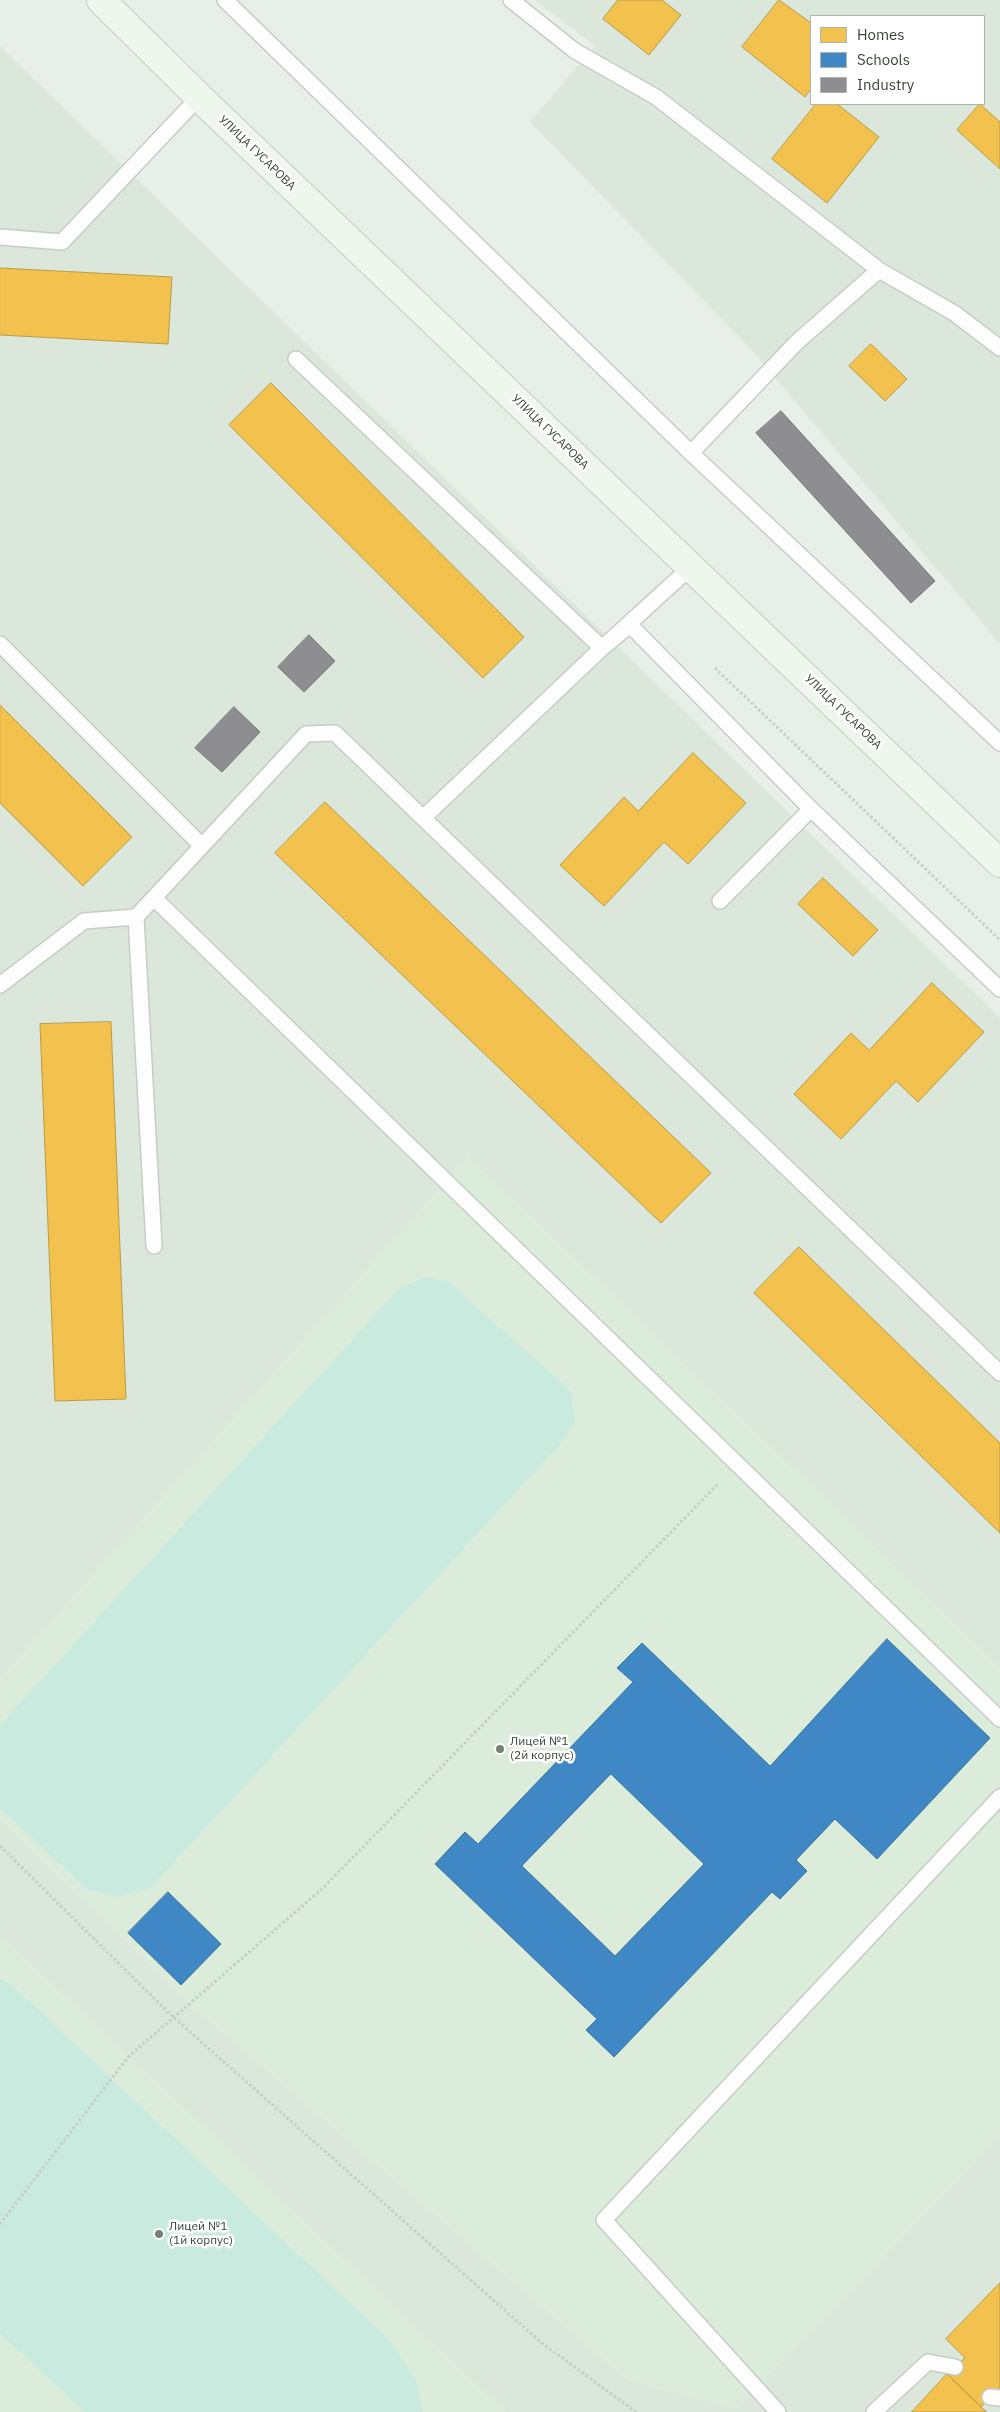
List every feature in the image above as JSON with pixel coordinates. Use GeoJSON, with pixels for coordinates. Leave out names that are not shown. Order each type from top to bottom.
{"type":"FeatureCollection","features":[{"type":"Feature","properties":{"kind":"street","name":"УЛИЦА ГУСАРОВА"},"geometry":{"type":"LineString","coordinates":[[101,0],[199,97],[1000,863]]}},
{"type":"Feature","properties":{"kind":"lane"},"geometry":{"type":"LineString","coordinates":[[225,0],[691,453],[1000,743]]}},
{"type":"Feature","properties":{"kind":"lane"},"geometry":{"type":"LineString","coordinates":[[511,0],[575,51],[656,97],[879,270],[954,313],[1000,348]]}},
{"type":"Feature","properties":{"kind":"lane"},"geometry":{"type":"LineString","coordinates":[[0,237],[62,242],[199,97]]}},
{"type":"Feature","properties":{"kind":"lane"},"geometry":{"type":"LineString","coordinates":[[691,453],[797,342],[879,270]]}},
{"type":"Feature","properties":{"kind":"lane"},"geometry":{"type":"LineString","coordinates":[[296,359],[602,648]]}},
{"type":"Feature","properties":{"kind":"lane"},"geometry":{"type":"LineString","coordinates":[[423,818],[602,648],[630,625],[692,567]]}},
{"type":"Feature","properties":{"kind":"lane"},"geometry":{"type":"LineString","coordinates":[[630,625],[811,810],[1000,989]]}},
{"type":"Feature","properties":{"kind":"lane"},"geometry":{"type":"LineString","coordinates":[[0,644],[202,846]]}},
{"type":"Feature","properties":{"kind":"lane"},"geometry":{"type":"LineString","coordinates":[[0,985],[84,921],[136,917],[306,734],[335,732],[1000,1372]]}},
{"type":"Feature","properties":{"kind":"lane"},"geometry":{"type":"LineString","coordinates":[[720,901],[811,810]]}},
{"type":"Feature","properties":{"kind":"lane"},"geometry":{"type":"LineString","coordinates":[[154,898],[736,1465],[1000,1719]]}},
{"type":"Feature","properties":{"kind":"lane"},"geometry":{"type":"LineString","coordinates":[[136,917],[154,1246]]}},
{"type":"Feature","properties":{"kind":"lane"},"geometry":{"type":"LineString","coordinates":[[778,2412],[604,2220],[1000,1797]]}},
{"type":"Feature","properties":{"kind":"lane"},"geometry":{"type":"LineString","coordinates":[[874,2412],[928,2362],[956,2367]]}},
{"type":"Feature","properties":{"kind":"path"},"geometry":{"type":"LineString","coordinates":[[714,667],[1000,940]]}},
{"type":"Feature","properties":{"kind":"path"},"geometry":{"type":"LineString","coordinates":[[0,2224],[129,2056],[321,1890],[736,1465]]}},
{"type":"Feature","properties":{"kind":"path"},"geometry":{"type":"LineString","coordinates":[[1,1848],[173,2017],[543,2344],[636,2412]]}},
{"type":"Feature","properties":{"kind":"shaded area"},"geometry":{"type":"Polygon","coordinates":[[[535,0],[1000,0],[1000,644],[751,349],[530,122],[595,46],[535,0]]]}},
{"type":"Feature","properties":{"kind":"shaded area"},"geometry":{"type":"Polygon","coordinates":[[[0,46],[1000,1018],[1000,2412],[0,2412],[0,46]]]}},
{"type":"Feature","properties":{"kind":"shaded area","name":"Лицей №1 (2й корпус)"},"geometry":{"type":"Polygon","coordinates":[[[468,1156],[1000,1667],[1000,2137],[736,2410],[628,2381],[188,2003],[0,1820],[0,1678],[468,1156]]]}},
{"type":"Feature","properties":{"kind":"shaded area"},"geometry":{"type":"Polygon","coordinates":[[[424,1277],[448,1282],[571,1391],[575,1422],[561,1443],[150,1888],[118,1897],[87,1889],[0,1808],[0,1725],[399,1289],[424,1277]]]}},
{"type":"Feature","properties":{"kind":"shaded area","name":"Лицей №1 (1й корпус)"},"geometry":{"type":"Polygon","coordinates":[[[0,1935],[129,2056],[506,2412],[0,2412],[0,1935]]]}},
{"type":"Feature","properties":{"kind":"shaded area","name":"Лицей №1 (1й корпус)"},"geometry":{"type":"Polygon","coordinates":[[[0,1979],[15,1988],[391,2342],[416,2380],[422,2412],[85,2412],[0,2333],[0,1979]]]}},
{"type":"Feature","properties":{"kind":"building: Homes"},"geometry":{"type":"Polygon","coordinates":[[[618,0],[662,0],[681,15],[649,55],[603,19],[618,0]]]}},
{"type":"Feature","properties":{"kind":"building: Homes"},"geometry":{"type":"Polygon","coordinates":[[[779,0],[810,22],[810,90],[805,97],[742,47],[779,0]]]}},
{"type":"Feature","properties":{"kind":"building: Homes"},"geometry":{"type":"Polygon","coordinates":[[[815,105],[838,105],[879,137],[827,203],[772,159],[815,105]]]}},
{"type":"Feature","properties":{"kind":"building: Homes"},"geometry":{"type":"Polygon","coordinates":[[[979,105],[1000,122],[1000,169],[957,130],[979,105]]]}},
{"type":"Feature","properties":{"kind":"building: Homes"},"geometry":{"type":"Polygon","coordinates":[[[0,268],[172,277],[168,344],[0,335],[0,268]]]}},
{"type":"Feature","properties":{"kind":"building: Homes"},"geometry":{"type":"Polygon","coordinates":[[[871,344],[907,379],[885,401],[849,366],[871,344]]]}},
{"type":"Feature","properties":{"kind":"building: Homes"},"geometry":{"type":"Polygon","coordinates":[[[271,383],[524,637],[483,678],[229,425],[271,383]]]}},
{"type":"Feature","properties":{"kind":"building: Homes"},"geometry":{"type":"Polygon","coordinates":[[[0,705],[132,837],[83,886],[0,803],[0,705]]]}},
{"type":"Feature","properties":{"kind":"building: Homes"},"geometry":{"type":"Polygon","coordinates":[[[693,753],[746,803],[688,864],[664,842],[604,906],[560,865],[624,797],[638,811],[693,753]]]}},
{"type":"Feature","properties":{"kind":"building: Homes"},"geometry":{"type":"Polygon","coordinates":[[[325,802],[711,1173],[661,1223],[275,853],[325,802]]]}},
{"type":"Feature","properties":{"kind":"building: Homes"},"geometry":{"type":"Polygon","coordinates":[[[823,878],[878,930],[853,956],[798,904],[823,878]]]}},
{"type":"Feature","properties":{"kind":"building: Homes"},"geometry":{"type":"Polygon","coordinates":[[[932,983],[984,1032],[918,1102],[896,1081],[841,1139],[794,1094],[851,1033],[869,1050],[932,983]]]}},
{"type":"Feature","properties":{"kind":"building: Homes"},"geometry":{"type":"Polygon","coordinates":[[[111,1022],[126,1399],[55,1401],[40,1024],[111,1022]]]}},
{"type":"Feature","properties":{"kind":"building: Homes"},"geometry":{"type":"Polygon","coordinates":[[[799,1247],[1000,1443],[1000,1533],[754,1293],[799,1247]]]}},
{"type":"Feature","properties":{"kind":"building: Homes"},"geometry":{"type":"Polygon","coordinates":[[[1000,2283],[1000,2387],[981,2407],[947,2374],[965,2358],[946,2339],[1000,2283]]]}},
{"type":"Feature","properties":{"kind":"building: Homes"},"geometry":{"type":"Polygon","coordinates":[[[947,2374],[981,2407],[987,2412],[912,2412],[947,2374]]]}},
{"type":"Feature","properties":{"kind":"building: Schools"},"geometry":{"type":"Polygon","coordinates":[[[887,1639],[990,1738],[877,1859],[835,1819],[796,1860],[807,1871],[780,1899],[772,1892],[614,2057],[586,2030],[597,2019],[435,1864],[465,1832],[478,1844],[633,1682],[617,1668],[642,1643],[770,1766],[887,1639]],[[611,1774],[522,1866],[615,1956],[704,1864],[611,1774]]]}},
{"type":"Feature","properties":{"kind":"building: Schools"},"geometry":{"type":"Polygon","coordinates":[[[168,1892],[221,1944],[181,1985],[128,1933],[168,1892]]]}},
{"type":"Feature","properties":{"kind":"building: Industry"},"geometry":{"type":"Polygon","coordinates":[[[781,411],[935,581],[911,603],[756,433],[781,411]]]}},
{"type":"Feature","properties":{"kind":"building: Industry"},"geometry":{"type":"Polygon","coordinates":[[[309,635],[335,661],[304,692],[278,667],[309,635]]]}},
{"type":"Feature","properties":{"kind":"building: Industry"},"geometry":{"type":"Polygon","coordinates":[[[234,707],[260,732],[222,772],[195,748],[234,707]]]}},
{"type":"Feature","properties":{"kind":"place","name":"Лицей №1 (2й корпус)"},"geometry":{"type":"Point","coordinates":[500,1749]}},
{"type":"Feature","properties":{"kind":"place","name":"Лицей №1 (1й корпус)"},"geometry":{"type":"Point","coordinates":[159,2234]}}]}
